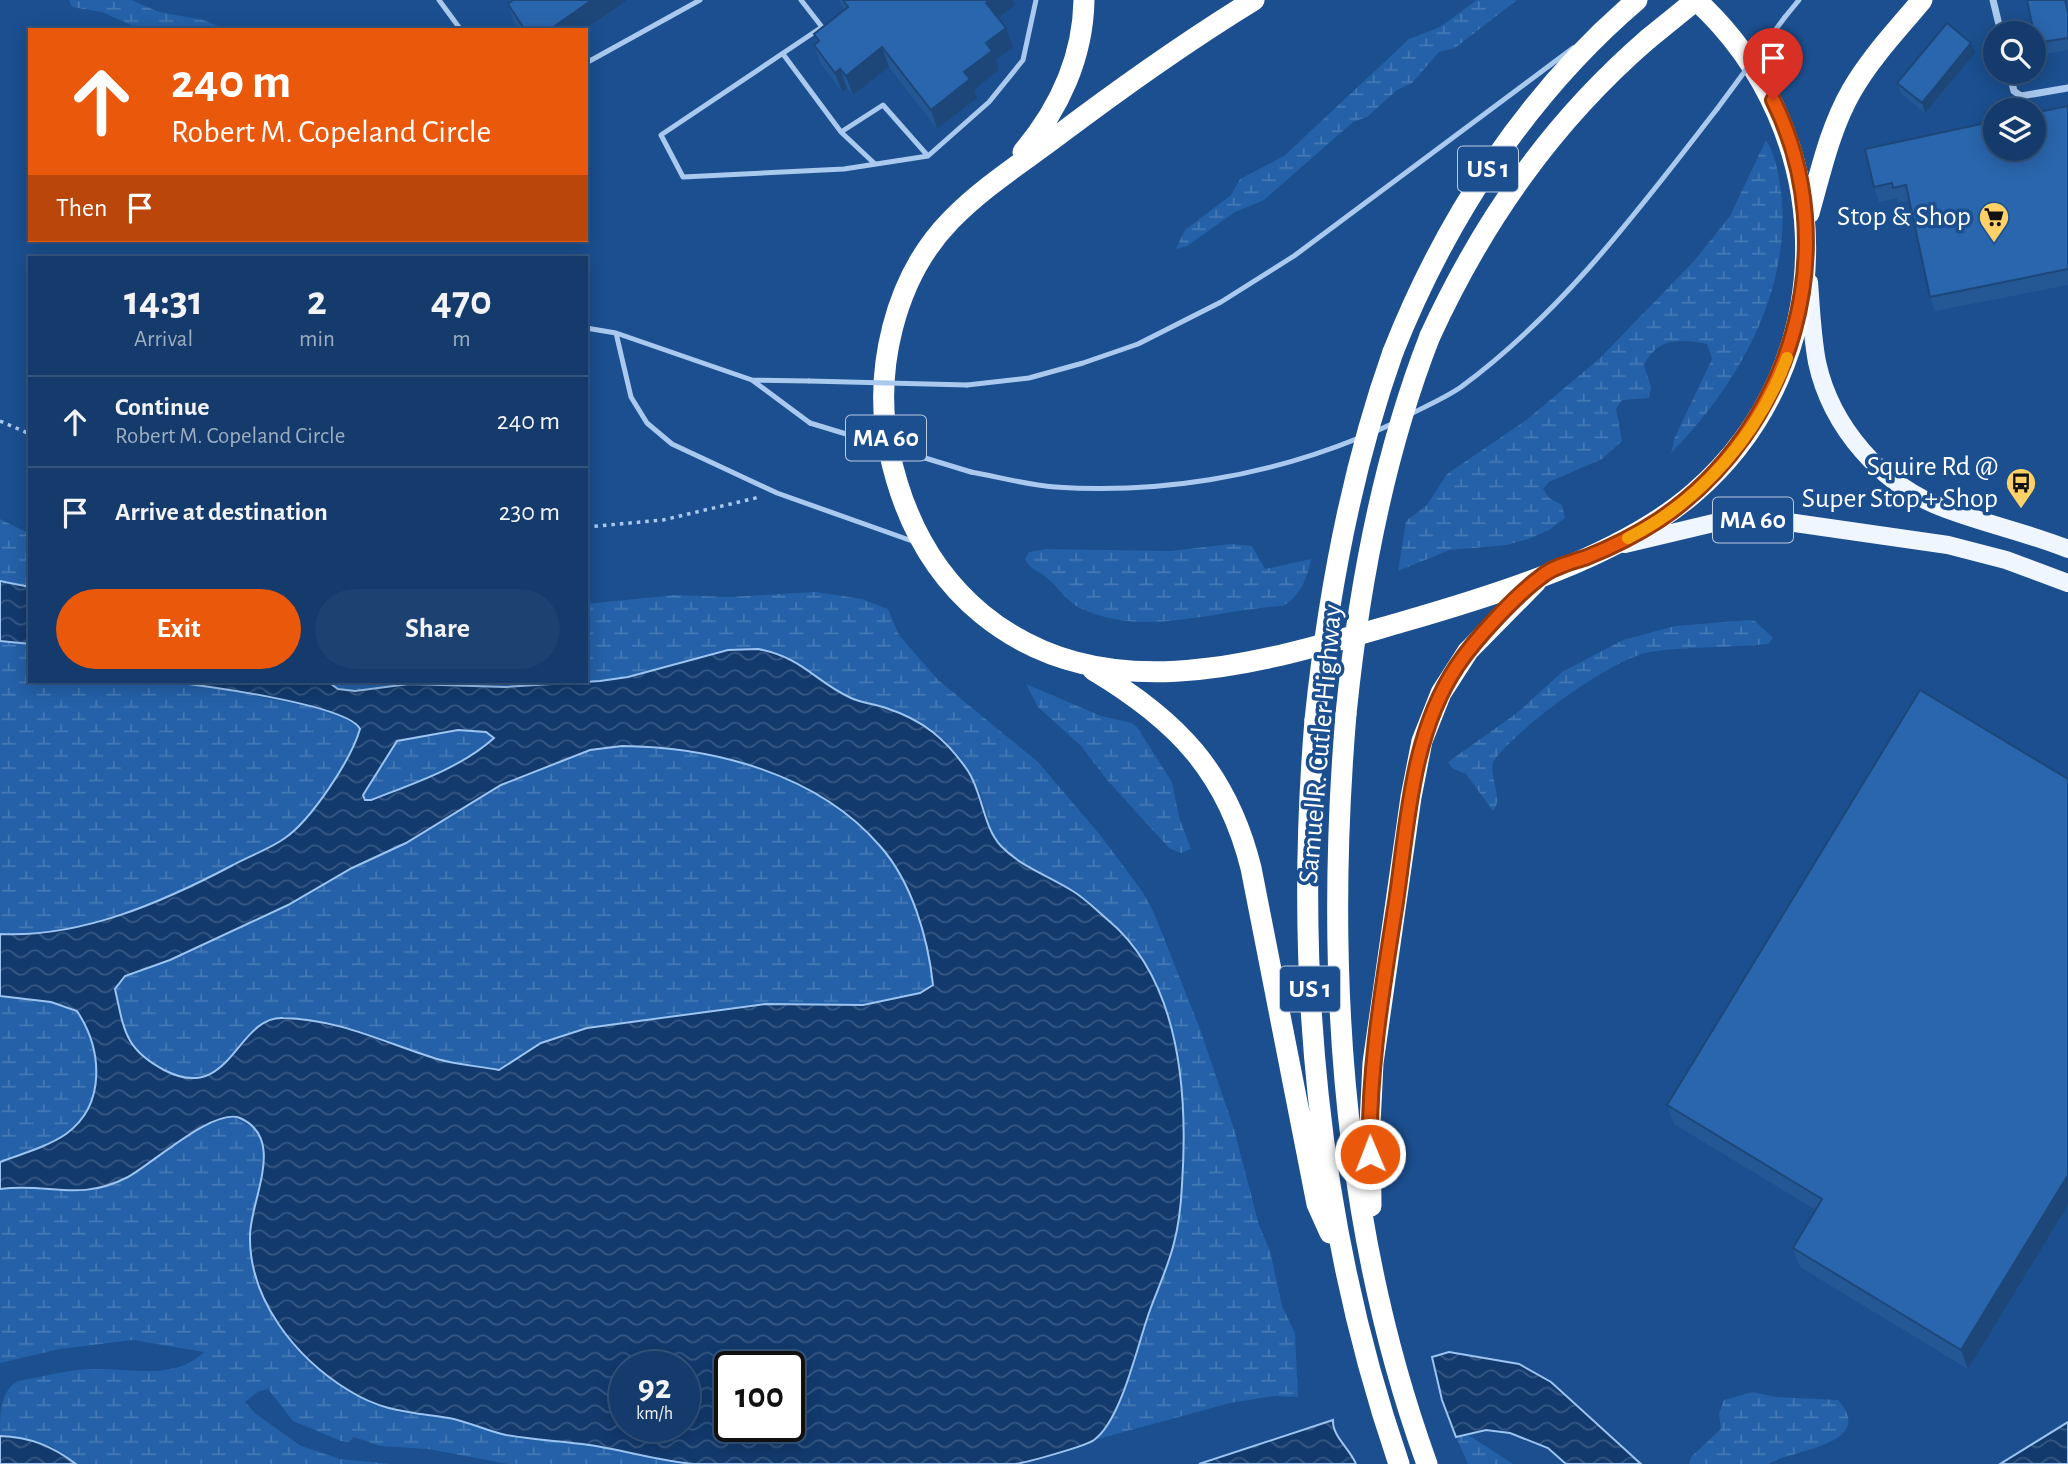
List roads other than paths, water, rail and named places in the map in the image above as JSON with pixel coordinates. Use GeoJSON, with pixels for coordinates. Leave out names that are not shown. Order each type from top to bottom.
{"type":"FeatureCollection","features":[{"type":"Feature","properties":{"kind":"highway","name":"MA 60"},"geometry":{"type":"LineString","coordinates":[[1084,0],[1078,48],[1059,99],[1026,149],[945,226],[930,246],[902,299],[889,347],[883,403],[887,441],[903,504],[925,546],[953,586],[988,619],[1039,651],[1086,666],[1160,673],[1241,663],[1424,616],[1543,575],[1604,549]]}},
{"type":"Feature","properties":{"kind":"highway"},"geometry":{"type":"LineString","coordinates":[[989,186],[1146,69],[1254,0]]}},
{"type":"Feature","properties":{"kind":"highway"},"geometry":{"type":"LineString","coordinates":[[1696,0],[1744,52],[1776,106],[1797,163],[1806,233]]}},
{"type":"Feature","properties":{"kind":"highway","name":"Samuel R. Cutler Highway"},"geometry":{"type":"LineString","coordinates":[[1426,1462],[1396,1369],[1368,1251],[1345,1094],[1337,968],[1336,861],[1346,714],[1357,622],[1380,500],[1405,405],[1430,336],[1467,260],[1518,179],[1578,106],[1647,39],[1696,0]]}},
{"type":"Feature","properties":{"kind":"highway"},"geometry":{"type":"LineString","coordinates":[[1604,549],[1642,531],[1683,502],[1719,469],[1748,433],[1774,388],[1792,343],[1802,292],[1806,233],[1828,145],[1845,103],[1870,63],[1922,0]]}},
{"type":"Feature","properties":{"kind":"highway","name":"Samuel R. Cutler Highway"},"geometry":{"type":"LineString","coordinates":[[1399,1464],[1371,1376],[1342,1257],[1320,1114],[1310,987],[1309,827],[1315,720],[1325,639],[1344,529],[1369,423],[1393,352],[1440,247],[1490,165],[1547,90],[1629,7]]}},
{"type":"Feature","properties":{"kind":"highway"},"geometry":{"type":"LineString","coordinates":[[1368,1251],[1373,1063],[1411,797],[1422,741],[1441,693],[1468,651],[1543,575]]}},
{"type":"Feature","properties":{"kind":"highway"},"geometry":{"type":"LineString","coordinates":[[1086,666],[1130,692],[1174,727],[1207,766],[1231,807],[1251,869],[1317,1204],[1342,1257]]}},
{"type":"Feature","properties":{"kind":"main road"},"geometry":{"type":"LineString","coordinates":[[1806,233],[1818,363],[1834,410],[1863,452],[1895,481],[1934,505],[2068,549]]}},
{"type":"Feature","properties":{"kind":"main road","name":"MA 60"},"geometry":{"type":"LineString","coordinates":[[1604,549],[1712,523],[1781,521],[1948,545],[2006,560],[2068,583]]}},
{"type":"Feature","properties":{"kind":"street"},"geometry":{"type":"LineString","coordinates":[[1993,0],[1998,21]]}},
{"type":"Feature","properties":{"kind":"street"},"geometry":{"type":"LineString","coordinates":[[2012,84],[2013,89],[2025,96],[2068,88]]}},
{"type":"Feature","properties":{"kind":"lane"},"geometry":{"type":"LineString","coordinates":[[439,0],[460,28]]}},
{"type":"Feature","properties":{"kind":"lane"},"geometry":{"type":"LineString","coordinates":[[588,62],[700,0]]}},
{"type":"Feature","properties":{"kind":"lane"},"geometry":{"type":"LineString","coordinates":[[801,0],[822,27],[661,135],[683,177],[844,169],[928,156],[989,102],[1023,60],[1036,0]]}},
{"type":"Feature","properties":{"kind":"lane"},"geometry":{"type":"LineString","coordinates":[[588,328],[615,333],[752,380],[810,423],[971,472],[1052,487],[1120,489],[1188,484],[1332,449],[1387,427],[1459,388],[1520,338],[1572,289],[1717,109],[1799,0]]}},
{"type":"Feature","properties":{"kind":"lane"},"geometry":{"type":"LineString","coordinates":[[752,380],[967,386],[1030,378],[1138,344],[1221,302],[1294,256],[1401,173],[1629,7]]}},
{"type":"Feature","properties":{"kind":"lane"},"geometry":{"type":"LineString","coordinates":[[783,54],[841,132],[875,164]]}},
{"type":"Feature","properties":{"kind":"lane"},"geometry":{"type":"LineString","coordinates":[[841,132],[883,104],[928,156]]}},
{"type":"Feature","properties":{"kind":"lane"},"geometry":{"type":"LineString","coordinates":[[615,333],[631,397],[647,424],[672,444],[778,493],[925,546]]}},
{"type":"Feature","properties":{"kind":"water"},"geometry":{"type":"Polygon","coordinates":[[[0,581],[28,587],[28,644],[0,641],[0,581]]]}},
{"type":"Feature","properties":{"kind":"water"},"geometry":{"type":"Polygon","coordinates":[[[758,649],[787,658],[851,698],[911,718],[942,740],[968,771],[990,830],[1001,846],[1017,860],[1081,897],[1132,945],[1151,975],[1165,1007],[1175,1042],[1183,1115],[1182,1192],[1176,1236],[1128,1380],[1113,1416],[1094,1440],[1042,1458],[1015,1464],[694,1464],[589,1445],[506,1435],[449,1418],[397,1410],[373,1403],[329,1377],[294,1344],[267,1304],[252,1260],[250,1236],[264,1155],[261,1140],[254,1128],[240,1118],[229,1117],[199,1128],[139,1170],[110,1185],[78,1190],[0,1189],[0,1162],[66,1134],[79,1122],[89,1107],[96,1076],[92,1042],[77,1011],[51,1002],[0,996],[0,934],[61,930],[121,915],[178,892],[273,846],[295,829],[318,804],[348,757],[360,729],[350,720],[302,704],[180,683],[330,683],[338,689],[355,691],[409,684],[505,687],[628,677],[728,650],[758,649]],[[458,730],[397,741],[363,795],[365,800],[436,774],[467,758],[494,738],[486,732],[458,730]],[[622,746],[590,750],[501,785],[406,843],[352,868],[288,905],[170,960],[125,976],[115,989],[124,1027],[133,1046],[164,1070],[186,1078],[204,1076],[219,1068],[254,1030],[267,1021],[283,1018],[304,1019],[343,1027],[437,1059],[499,1070],[541,1043],[587,1028],[765,1004],[863,1005],[920,993],[933,985],[927,949],[910,893],[891,860],[855,821],[826,800],[762,769],[728,759],[657,748],[622,746]]]}},
{"type":"Feature","properties":{"kind":"water"},"geometry":{"type":"Polygon","coordinates":[[[1449,1352],[1519,1364],[1551,1382],[1641,1464],[1566,1464],[1548,1448],[1510,1433],[1486,1430],[1456,1437],[1442,1400],[1432,1357],[1449,1352]]]}},
{"type":"Feature","properties":{"kind":"water"},"geometry":{"type":"Polygon","coordinates":[[[1333,1420],[1335,1432],[1356,1464],[1199,1464],[1333,1420]]]}},
{"type":"Feature","properties":{"kind":"water"},"geometry":{"type":"Polygon","coordinates":[[[2068,1422],[2068,1464],[2000,1464],[2068,1422]]]}},
{"type":"Feature","properties":{"kind":"water"},"geometry":{"type":"Polygon","coordinates":[[[0,1436],[21,1438],[40,1444],[76,1464],[0,1464],[0,1436]]]}},
{"type":"Feature","properties":{"kind":"place","name":"Stop & Shop"},"geometry":{"type":"Point","coordinates":[1994,244]}},
{"type":"Feature","properties":{"kind":"place","name":"Squire Rd @ Super Stop + Shop"},"geometry":{"type":"Point","coordinates":[2021,510]}}]}
